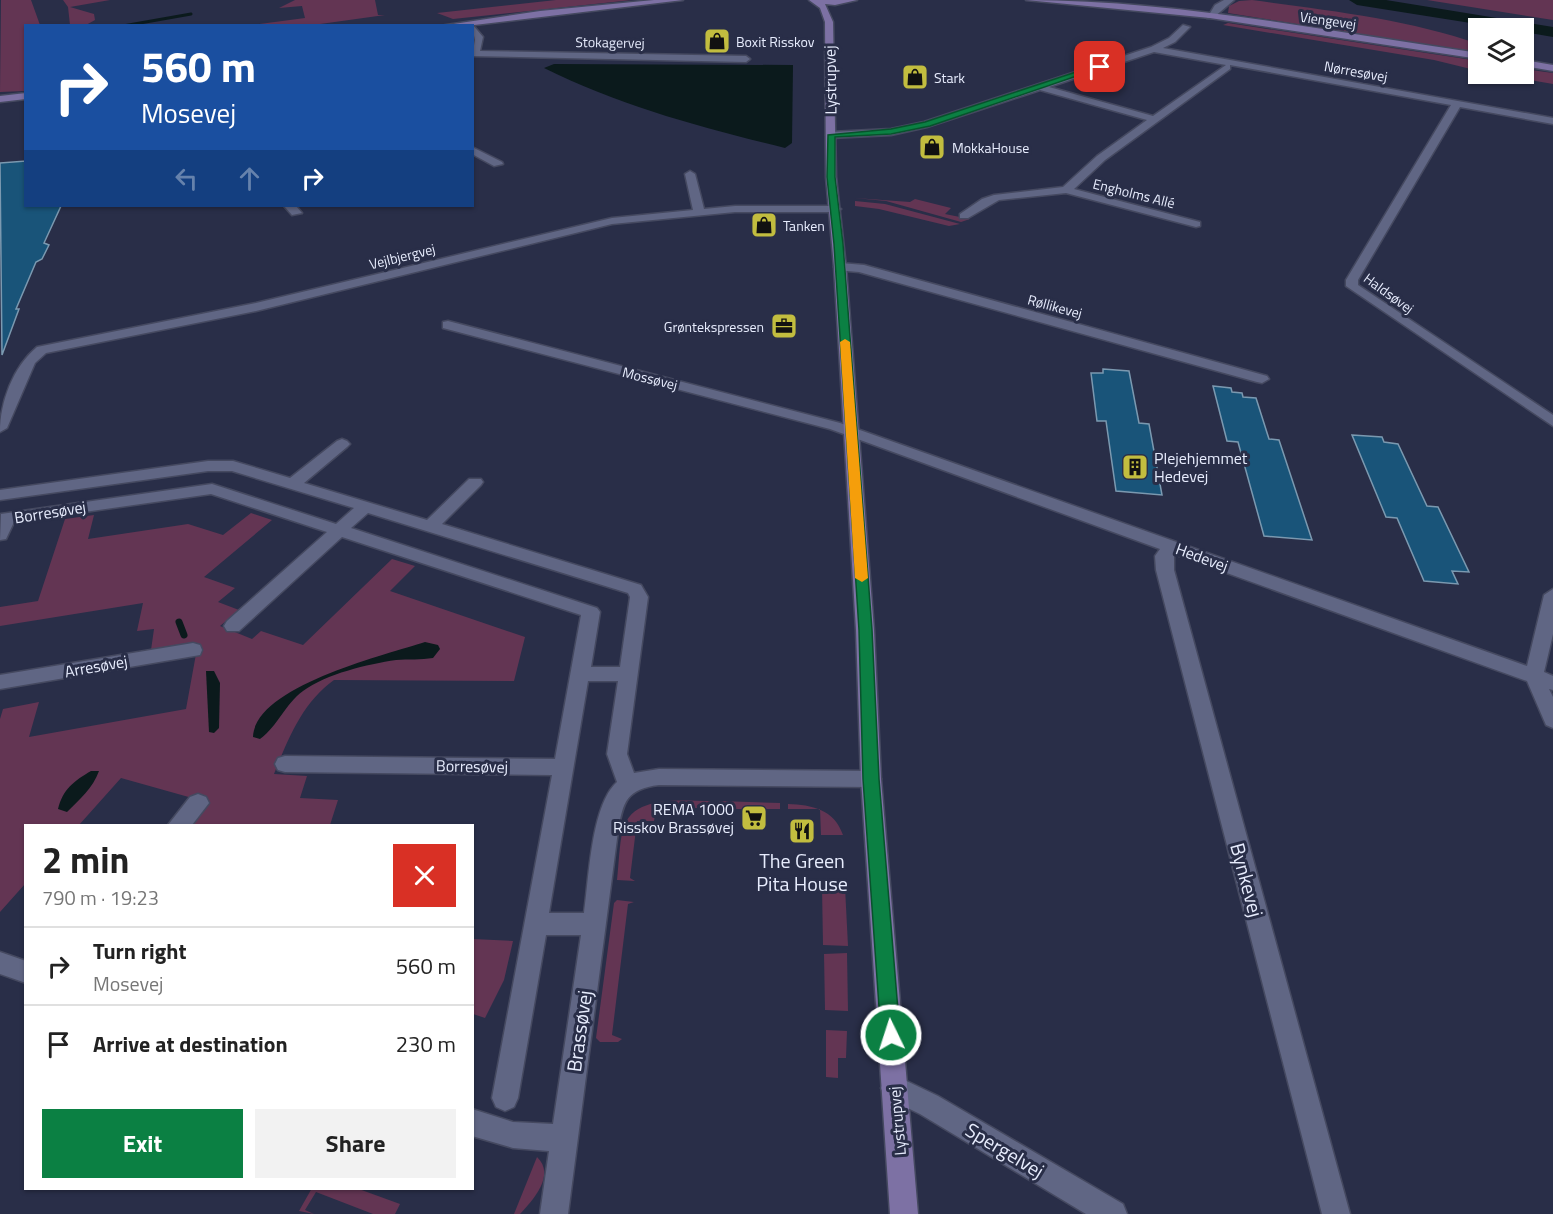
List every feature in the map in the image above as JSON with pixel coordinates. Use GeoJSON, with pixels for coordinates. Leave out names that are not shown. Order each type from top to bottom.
{"type":"FeatureCollection","features":[{"type":"Feature","properties":{"kind":"street"},"geometry":{"type":"LineString","coordinates":[[471,24],[671,0]]}},
{"type":"Feature","properties":{"kind":"street"},"geometry":{"type":"LineString","coordinates":[[656,2],[679,0]]}},
{"type":"Feature","properties":{"kind":"street","name":"Viengevej"},"geometry":{"type":"LineString","coordinates":[[1030,0],[1210,16],[1468,54]]}},
{"type":"Feature","properties":{"kind":"street"},"geometry":{"type":"LineString","coordinates":[[1210,16],[1218,7],[1230,0]]}},
{"type":"Feature","properties":{"kind":"street"},"geometry":{"type":"LineString","coordinates":[[814,1],[850,1]]}},
{"type":"Feature","properties":{"kind":"street","name":"Lystrupvej"},"geometry":{"type":"LineString","coordinates":[[814,1],[824,7],[829,22],[831,177],[840,267],[866,630],[871,779],[904,1214]]}},
{"type":"Feature","properties":{"kind":"street","name":"Lystrupvej"},"geometry":{"type":"LineString","coordinates":[[829,22],[841,6],[850,1]]}},
{"type":"Feature","properties":{"kind":"street"},"geometry":{"type":"LineString","coordinates":[[831,135],[907,129],[1154,49],[1172,40],[1185,27]]}},
{"type":"Feature","properties":{"kind":"street","name":"Stokagervej"},"geometry":{"type":"LineString","coordinates":[[474,29],[480,44],[474,53]]}},
{"type":"Feature","properties":{"kind":"street","name":"Nørresøvej"},"geometry":{"type":"LineString","coordinates":[[1154,49],[1553,121]]}},
{"type":"Feature","properties":{"kind":"street","name":"Stokagervej"},"geometry":{"type":"LineString","coordinates":[[474,54],[746,59]]}},
{"type":"Feature","properties":{"kind":"street"},"geometry":{"type":"LineString","coordinates":[[1534,65],[1553,68]]}},
{"type":"Feature","properties":{"kind":"street","name":"Engholms Allé"},"geometry":{"type":"LineString","coordinates":[[1066,190],[1101,158],[1227,67]]}},
{"type":"Feature","properties":{"kind":"street"},"geometry":{"type":"LineString","coordinates":[[1040,87],[1155,119]]}},
{"type":"Feature","properties":{"kind":"street"},"geometry":{"type":"LineString","coordinates":[[0,98],[24,95]]}},
{"type":"Feature","properties":{"kind":"street","name":"Haldsøvej"},"geometry":{"type":"LineString","coordinates":[[1457,104],[1353,280],[1352,286],[1553,422]]}},
{"type":"Feature","properties":{"kind":"street"},"geometry":{"type":"LineString","coordinates":[[474,151],[498,164]]}},
{"type":"Feature","properties":{"kind":"street"},"geometry":{"type":"LineString","coordinates":[[690,174],[699,211]]}},
{"type":"Feature","properties":{"kind":"street","name":"Engholms Allé"},"geometry":{"type":"LineString","coordinates":[[964,216],[978,205],[998,196],[1066,190],[1196,224]]}},
{"type":"Feature","properties":{"kind":"street","name":"Vejlbjergvej"},"geometry":{"type":"LineString","coordinates":[[5,404],[29,361],[42,350],[256,307],[571,229],[645,216],[699,211],[835,208]]}},
{"type":"Feature","properties":{"kind":"street","name":"Røllikevej"},"geometry":{"type":"LineString","coordinates":[[840,267],[860,268],[1262,379]]}},
{"type":"Feature","properties":{"kind":"street","name":"Mossøvej"},"geometry":{"type":"LineString","coordinates":[[448,325],[851,432]]}},
{"type":"Feature","properties":{"kind":"street"},"geometry":{"type":"LineString","coordinates":[[0,428],[5,404]]}},
{"type":"Feature","properties":{"kind":"street","name":"Hedevej"},"geometry":{"type":"LineString","coordinates":[[851,432],[1553,683]]}},
{"type":"Feature","properties":{"kind":"street"},"geometry":{"type":"LineString","coordinates":[[293,484],[342,444]]}},
{"type":"Feature","properties":{"kind":"street","name":"Borresøvej"},"geometry":{"type":"LineString","coordinates":[[0,495],[225,465],[366,506],[637,591],[639,597],[617,754],[628,784]]}},
{"type":"Feature","properties":{"kind":"street"},"geometry":{"type":"LineString","coordinates":[[111,503],[118,478]]}},
{"type":"Feature","properties":{"kind":"street"},"geometry":{"type":"LineString","coordinates":[[430,526],[475,482]]}},
{"type":"Feature","properties":{"kind":"street","name":"Borresøvej"},"geometry":{"type":"LineString","coordinates":[[0,535],[7,518],[212,489],[591,612],[564,767],[285,764]]}},
{"type":"Feature","properties":{"kind":"street"},"geometry":{"type":"LineString","coordinates":[[233,626],[366,506]]}},
{"type":"Feature","properties":{"kind":"street","name":"Bynkevej"},"geometry":{"type":"LineString","coordinates":[[1170,546],[1164,556],[1165,570],[1336,1214]]}},
{"type":"Feature","properties":{"kind":"street"},"geometry":{"type":"LineString","coordinates":[[1553,595],[1534,676],[1553,720]]}},
{"type":"Feature","properties":{"kind":"street","name":"Arresøvej"},"geometry":{"type":"LineString","coordinates":[[0,682],[193,650]]}},
{"type":"Feature","properties":{"kind":"street"},"geometry":{"type":"LineString","coordinates":[[580,674],[628,674]]}},
{"type":"Feature","properties":{"kind":"street"},"geometry":{"type":"LineString","coordinates":[[505,1098],[564,767]]}},
{"type":"Feature","properties":{"kind":"street"},"geometry":{"type":"LineString","coordinates":[[628,784],[645,778],[659,777],[871,779]]}},
{"type":"Feature","properties":{"kind":"street","name":"Brassøvej"},"geometry":{"type":"LineString","coordinates":[[554,1214],[611,810],[617,795],[628,784]]}},
{"type":"Feature","properties":{"kind":"street"},"geometry":{"type":"LineString","coordinates":[[180,824],[198,803]]}},
{"type":"Feature","properties":{"kind":"street"},"geometry":{"type":"LineString","coordinates":[[536,924],[594,924]]}},
{"type":"Feature","properties":{"kind":"street"},"geometry":{"type":"LineString","coordinates":[[0,963],[24,971]]}},
{"type":"Feature","properties":{"kind":"street","name":"Spergelvej"},"geometry":{"type":"LineString","coordinates":[[894,1088],[929,1105],[1113,1214]]}},
{"type":"Feature","properties":{"kind":"street"},"geometry":{"type":"LineString","coordinates":[[474,1123],[513,1135],[564,1138]]}},
{"type":"Feature","properties":{"kind":"shaded area"},"geometry":{"type":"Polygon","coordinates":[[[1,0],[31,0],[40,24],[24,24],[24,91],[0,92],[1,0]]]}},
{"type":"Feature","properties":{"kind":"shaded area"},"geometry":{"type":"Polygon","coordinates":[[[63,0],[110,0],[70,7],[94,14],[95,20],[88,24],[70,24],[68,7],[63,0]]]}},
{"type":"Feature","properties":{"kind":"shaded area"},"geometry":{"type":"Polygon","coordinates":[[[295,0],[375,0],[378,15],[385,15],[320,24],[260,24],[305,18],[302,6],[279,8],[295,0]]]}},
{"type":"Feature","properties":{"kind":"shaded area"},"geometry":{"type":"Polygon","coordinates":[[[556,0],[632,0],[453,19],[437,13],[556,0]]]}},
{"type":"Feature","properties":{"kind":"shaded area"},"geometry":{"type":"Polygon","coordinates":[[[1252,0],[1367,16],[1424,28],[1468,40],[1468,51],[1228,13],[1229,6],[1239,1],[1252,0]]]}},
{"type":"Feature","properties":{"kind":"shaded area"},"geometry":{"type":"Polygon","coordinates":[[[1427,0],[1553,0],[1553,20],[1427,0]]]}},
{"type":"Feature","properties":{"kind":"shaded area"},"geometry":{"type":"Polygon","coordinates":[[[1228,23],[1468,59],[1468,68],[1434,60],[1223,25],[1228,23]]]}},
{"type":"Feature","properties":{"kind":"shaded area"},"geometry":{"type":"Polygon","coordinates":[[[554,64],[793,65],[792,143],[785,148],[692,124],[633,105],[544,68],[554,64]]]}},
{"type":"Feature","properties":{"kind":"shaded area"},"geometry":{"type":"Polygon","coordinates":[[[1534,70],[1553,73],[1553,84],[1534,81],[1534,70]]]}},
{"type":"Feature","properties":{"kind":"shaded area"},"geometry":{"type":"Polygon","coordinates":[[[855,198],[910,202],[915,199],[951,208],[945,214],[970,219],[961,222],[886,201],[855,198]]]}},
{"type":"Feature","properties":{"kind":"shaded area"},"geometry":{"type":"Polygon","coordinates":[[[855,201],[885,204],[960,224],[949,226],[879,209],[855,206],[855,201]]]}},
{"type":"Feature","properties":{"kind":"shaded area"},"geometry":{"type":"Polygon","coordinates":[[[251,513],[272,520],[204,577],[235,588],[218,602],[239,610],[220,626],[252,639],[261,631],[303,645],[392,559],[415,566],[390,591],[525,637],[514,681],[334,680],[313,699],[297,722],[274,774],[307,776],[300,798],[338,800],[330,824],[194,824],[210,803],[121,778],[80,824],[24,824],[24,885],[0,912],[0,719],[3,709],[39,702],[29,737],[186,709],[198,643],[151,650],[154,629],[137,631],[143,603],[0,626],[0,607],[38,601],[65,519],[94,515],[88,539],[188,524],[223,535],[251,513]]]}},
{"type":"Feature","properties":{"kind":"shaded area"},"geometry":{"type":"Polygon","coordinates":[[[425,642],[438,645],[440,649],[433,658],[373,664],[323,680],[297,696],[272,728],[260,739],[253,737],[259,719],[275,702],[298,688],[354,664],[425,642]]]}},
{"type":"Feature","properties":{"kind":"shaded area"},"geometry":{"type":"Polygon","coordinates":[[[206,671],[214,671],[220,683],[219,728],[214,733],[209,732],[206,671]]]}},
{"type":"Feature","properties":{"kind":"shaded area"},"geometry":{"type":"Polygon","coordinates":[[[91,771],[99,771],[86,793],[67,812],[58,809],[70,786],[91,771]]]}},
{"type":"Feature","properties":{"kind":"shaded area"},"geometry":{"type":"Polygon","coordinates":[[[710,801],[710,808],[656,808],[654,821],[637,821],[630,878],[635,881],[617,880],[623,829],[637,810],[660,802],[710,801]]]}},
{"type":"Feature","properties":{"kind":"shaded area"},"geometry":{"type":"Polygon","coordinates":[[[719,801],[780,803],[780,809],[719,809],[719,801]]]}},
{"type":"Feature","properties":{"kind":"shaded area"},"geometry":{"type":"Polygon","coordinates":[[[788,804],[805,806],[818,809],[788,809],[788,804]]]}},
{"type":"Feature","properties":{"kind":"shaded area"},"geometry":{"type":"Polygon","coordinates":[[[820,810],[834,819],[843,835],[821,835],[820,810]]]}},
{"type":"Feature","properties":{"kind":"shaded area"},"geometry":{"type":"Polygon","coordinates":[[[822,887],[845,887],[848,946],[823,945],[822,887]]]}},
{"type":"Feature","properties":{"kind":"shaded area"},"geometry":{"type":"Polygon","coordinates":[[[617,900],[634,902],[628,904],[612,1035],[622,1039],[618,1042],[600,1042],[596,1038],[614,903],[617,900]]]}},
{"type":"Feature","properties":{"kind":"shaded area"},"geometry":{"type":"Polygon","coordinates":[[[474,939],[513,941],[504,980],[485,1018],[474,1014],[474,939]]]}},
{"type":"Feature","properties":{"kind":"shaded area"},"geometry":{"type":"Polygon","coordinates":[[[847,953],[848,1011],[825,1010],[824,954],[847,953]]]}},
{"type":"Feature","properties":{"kind":"shaded area"},"geometry":{"type":"Polygon","coordinates":[[[826,1030],[847,1031],[846,1058],[838,1058],[838,1078],[826,1077],[826,1030]]]}},
{"type":"Feature","properties":{"kind":"shaded area"},"geometry":{"type":"Polygon","coordinates":[[[537,1157],[544,1172],[540,1187],[520,1214],[514,1214],[537,1157]]]}},
{"type":"Feature","properties":{"kind":"shaded area"},"geometry":{"type":"Polygon","coordinates":[[[311,1190],[362,1190],[400,1204],[395,1214],[373,1214],[316,1192],[305,1210],[314,1214],[299,1211],[311,1190]]]}},
{"type":"Feature","properties":{"kind":"building"},"geometry":{"type":"Polygon","coordinates":[[[24,161],[24,207],[61,207],[44,243],[49,245],[42,259],[36,262],[16,309],[19,309],[2,355],[0,163],[24,161]]]}},
{"type":"Feature","properties":{"kind":"building"},"geometry":{"type":"Polygon","coordinates":[[[1103,369],[1129,371],[1139,423],[1149,424],[1162,495],[1116,491],[1106,421],[1097,421],[1091,373],[1103,373],[1103,369]]]}},
{"type":"Feature","properties":{"kind":"building"},"geometry":{"type":"Polygon","coordinates":[[[1213,386],[1231,388],[1232,392],[1242,393],[1243,397],[1256,398],[1269,439],[1279,440],[1312,540],[1264,536],[1238,442],[1227,441],[1213,386]]]}},
{"type":"Feature","properties":{"kind":"building"},"geometry":{"type":"Polygon","coordinates":[[[1352,435],[1382,437],[1384,442],[1398,444],[1427,506],[1438,507],[1469,572],[1452,571],[1458,584],[1424,581],[1397,518],[1386,517],[1352,435]]]}},
{"type":"Feature","properties":{"kind":"waterway"},"geometry":{"type":"LineString","coordinates":[[1357,0],[1553,32]]}},
{"type":"Feature","properties":{"kind":"waterway"},"geometry":{"type":"LineString","coordinates":[[134,24],[191,14]]}},
{"type":"Feature","properties":{"kind":"waterway"},"geometry":{"type":"LineString","coordinates":[[179,622],[184,635]]}},
{"type":"Feature","properties":{"kind":"slow traffic"},"geometry":{"type":"LineString","coordinates":[[845,342],[862,578]]}},
{"type":"Feature","properties":{"kind":"place","name":"Boxit Risskov"},"geometry":{"type":"Point","coordinates":[717,41]}},
{"type":"Feature","properties":{"kind":"place","name":"Stark"},"geometry":{"type":"Point","coordinates":[915,77]}},
{"type":"Feature","properties":{"kind":"place","name":"MokkaHouse"},"geometry":{"type":"Point","coordinates":[932,147]}},
{"type":"Feature","properties":{"kind":"place","name":"Tanken"},"geometry":{"type":"Point","coordinates":[764,225]}},
{"type":"Feature","properties":{"kind":"place","name":"Grøntekspressen"},"geometry":{"type":"Point","coordinates":[784,326]}},
{"type":"Feature","properties":{"kind":"place","name":"Plejehjemmet Hedevej"},"geometry":{"type":"Point","coordinates":[1135,467]}},
{"type":"Feature","properties":{"kind":"place","name":"REMA 1000 Risskov Brassøvej"},"geometry":{"type":"Point","coordinates":[754,818]}},
{"type":"Feature","properties":{"kind":"place","name":"The Green Pita House"},"geometry":{"type":"Point","coordinates":[802,831]}},
{"type":"Feature","properties":{"kind":"route"},"geometry":{"type":"LineString","coordinates":[[891,1035],[871,779],[866,630],[838,244],[831,177],[831,135],[891,132],[927,124],[1100,67]]}}]}
